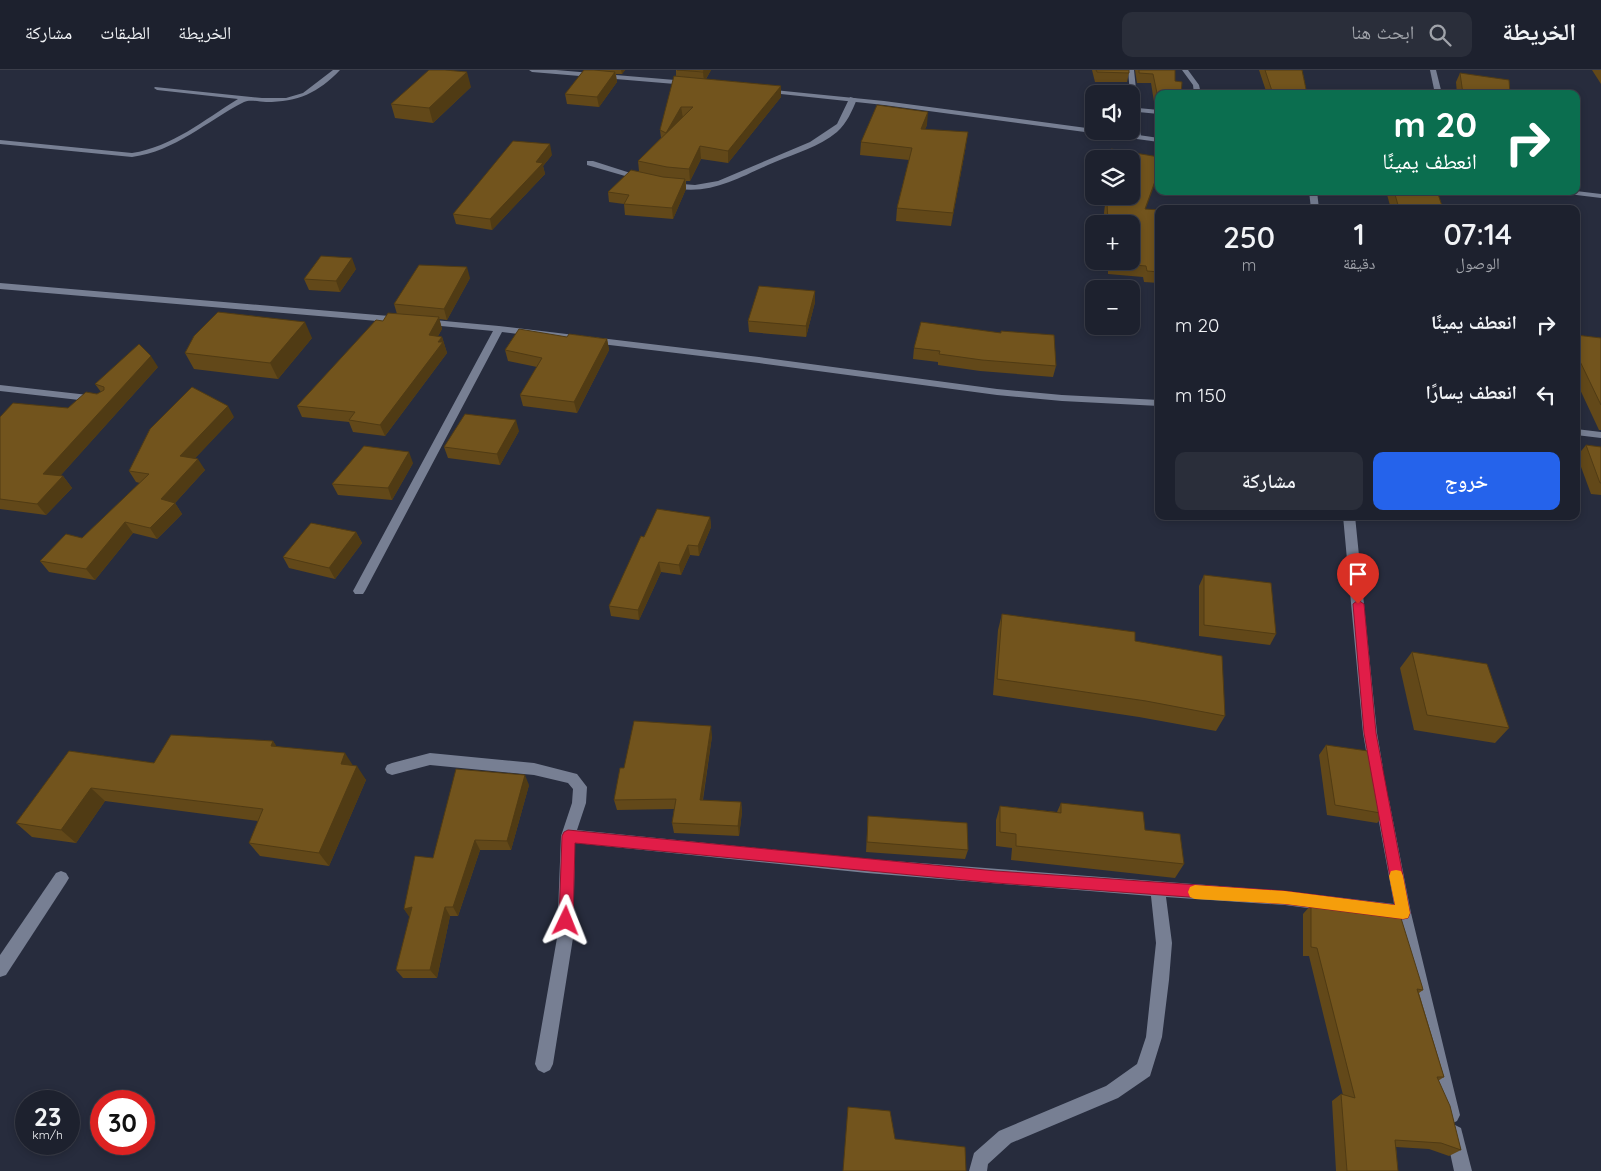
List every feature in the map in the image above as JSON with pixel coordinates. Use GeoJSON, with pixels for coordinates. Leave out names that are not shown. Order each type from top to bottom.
{"type":"FeatureCollection","features":[{"type":"Feature","properties":{"kind":"street"},"geometry":{"type":"LineString","coordinates":[[157,88],[245,98],[276,100],[296,98],[337,70]]}},
{"type":"Feature","properties":{"kind":"street"},"geometry":{"type":"LineString","coordinates":[[532,70],[694,84]]}},
{"type":"Feature","properties":{"kind":"street"},"geometry":{"type":"LineString","coordinates":[[1131,70],[1133,85]]}},
{"type":"Feature","properties":{"kind":"street"},"geometry":{"type":"LineString","coordinates":[[1185,70],[1196,85],[1197,90]]}},
{"type":"Feature","properties":{"kind":"street"},"geometry":{"type":"LineString","coordinates":[[1433,70],[1438,90]]}},
{"type":"Feature","properties":{"kind":"street"},"geometry":{"type":"LineString","coordinates":[[752,89],[853,99],[1085,130]]}},
{"type":"Feature","properties":{"kind":"street"},"geometry":{"type":"LineString","coordinates":[[0,142],[132,155],[148,153],[171,144],[245,98]]}},
{"type":"Feature","properties":{"kind":"street"},"geometry":{"type":"LineString","coordinates":[[590,163],[656,182],[687,188],[703,188],[719,184],[821,141],[837,128],[848,114],[853,99]]}},
{"type":"Feature","properties":{"kind":"street"},"geometry":{"type":"LineString","coordinates":[[1140,110],[1155,112]]}},
{"type":"Feature","properties":{"kind":"street"},"geometry":{"type":"LineString","coordinates":[[1140,137],[1155,139]]}},
{"type":"Feature","properties":{"kind":"street"},"geometry":{"type":"LineString","coordinates":[[1580,193],[1601,196]]}},
{"type":"Feature","properties":{"kind":"street"},"geometry":{"type":"LineString","coordinates":[[0,286],[499,329],[759,360],[1013,394],[1155,403]]}},
{"type":"Feature","properties":{"kind":"street"},"geometry":{"type":"LineString","coordinates":[[359,591],[499,329]]}},
{"type":"Feature","properties":{"kind":"street"},"geometry":{"type":"LineString","coordinates":[[0,388],[105,400]]}},
{"type":"Feature","properties":{"kind":"street"},"geometry":{"type":"LineString","coordinates":[[1580,432],[1601,435]]}},
{"type":"Feature","properties":{"kind":"street"},"geometry":{"type":"LineString","coordinates":[[1349,520],[1370,733],[1403,913],[1463,1171]]}},
{"type":"Feature","properties":{"kind":"street"},"geometry":{"type":"LineString","coordinates":[[392,769],[430,759],[534,768],[572,778],[580,787],[578,803],[568,836],[566,938],[551,1014],[544,1064]]}},
{"type":"Feature","properties":{"kind":"street"},"geometry":{"type":"LineString","coordinates":[[568,836],[867,866],[1158,890],[1285,898],[1403,913]]}},
{"type":"Feature","properties":{"kind":"street"},"geometry":{"type":"LineString","coordinates":[[0,969],[61,878]]}},
{"type":"Feature","properties":{"kind":"street"},"geometry":{"type":"LineString","coordinates":[[978,1171],[980,1159],[1005,1136],[1112,1092],[1144,1070],[1154,1037],[1164,943],[1158,890]]}},
{"type":"Feature","properties":{"kind":"building"},"geometry":{"type":"Polygon","coordinates":[[[429,70],[467,72],[429,108],[391,104],[429,70]]]}},
{"type":"Feature","properties":{"kind":"building"},"geometry":{"type":"Polygon","coordinates":[[[584,70],[615,72],[597,97],[565,94],[584,70]]]}},
{"type":"Feature","properties":{"kind":"building"},"geometry":{"type":"Polygon","coordinates":[[[677,70],[704,70],[703,72],[677,70]]]}},
{"type":"Feature","properties":{"kind":"building"},"geometry":{"type":"Polygon","coordinates":[[[1096,70],[1129,70],[1129,73],[1097,72],[1096,70]]]}},
{"type":"Feature","properties":{"kind":"building"},"geometry":{"type":"Polygon","coordinates":[[[1139,70],[1175,70],[1175,81],[1182,82],[1181,90],[1156,90],[1153,74],[1139,73],[1139,70]]]}},
{"type":"Feature","properties":{"kind":"building"},"geometry":{"type":"Polygon","coordinates":[[[1265,70],[1302,70],[1306,90],[1272,90],[1265,70]]]}},
{"type":"Feature","properties":{"kind":"building"},"geometry":{"type":"Polygon","coordinates":[[[1460,73],[1509,80],[1510,90],[1462,90],[1460,73]]]}},
{"type":"Feature","properties":{"kind":"building"},"geometry":{"type":"Polygon","coordinates":[[[674,76],[781,86],[728,151],[700,146],[689,169],[638,161],[693,107],[681,107],[666,133],[660,130],[674,76]]]}},
{"type":"Feature","properties":{"kind":"building"},"geometry":{"type":"Polygon","coordinates":[[[877,105],[928,112],[921,129],[968,132],[953,213],[897,208],[912,148],[861,142],[877,105]]]}},
{"type":"Feature","properties":{"kind":"building"},"geometry":{"type":"Polygon","coordinates":[[[513,141],[550,144],[536,162],[543,163],[490,219],[453,214],[513,141]]]}},
{"type":"Feature","properties":{"kind":"building"},"geometry":{"type":"Polygon","coordinates":[[[1140,154],[1155,156],[1155,181],[1145,209],[1155,210],[1155,272],[1147,271],[1146,266],[1140,265],[1140,215],[1108,215],[1107,205],[1140,205],[1140,154]]]}},
{"type":"Feature","properties":{"kind":"building"},"geometry":{"type":"Polygon","coordinates":[[[631,170],[663,177],[685,179],[672,208],[624,204],[629,195],[608,192],[631,170]]]}},
{"type":"Feature","properties":{"kind":"building"},"geometry":{"type":"Polygon","coordinates":[[[1395,195],[1438,195],[1442,205],[1398,205],[1395,195]]]}},
{"type":"Feature","properties":{"kind":"building"},"geometry":{"type":"Polygon","coordinates":[[[321,256],[352,258],[336,281],[304,279],[321,256]]]}},
{"type":"Feature","properties":{"kind":"building"},"geometry":{"type":"Polygon","coordinates":[[[419,265],[467,267],[444,309],[394,304],[419,265]]]}},
{"type":"Feature","properties":{"kind":"building"},"geometry":{"type":"Polygon","coordinates":[[[759,286],[815,291],[806,326],[748,321],[759,286]]]}},
{"type":"Feature","properties":{"kind":"building"},"geometry":{"type":"Polygon","coordinates":[[[218,312],[305,322],[270,363],[185,353],[194,336],[218,312]]]}},
{"type":"Feature","properties":{"kind":"building"},"geometry":{"type":"Polygon","coordinates":[[[388,313],[439,317],[429,335],[442,337],[438,342],[443,342],[380,425],[349,420],[355,412],[297,406],[376,320],[383,321],[388,313]]]}},
{"type":"Feature","properties":{"kind":"building"},"geometry":{"type":"Polygon","coordinates":[[[921,322],[1001,333],[1001,331],[1054,335],[1056,366],[982,360],[939,354],[940,351],[914,348],[921,322]]]}},
{"type":"Feature","properties":{"kind":"building"},"geometry":{"type":"Polygon","coordinates":[[[519,329],[567,337],[569,334],[607,339],[574,402],[520,395],[542,358],[505,350],[519,329]]]}},
{"type":"Feature","properties":{"kind":"building"},"geometry":{"type":"Polygon","coordinates":[[[1580,335],[1601,338],[1601,405],[1580,361],[1580,335]]]}},
{"type":"Feature","properties":{"kind":"building"},"geometry":{"type":"Polygon","coordinates":[[[139,344],[151,356],[43,474],[63,476],[37,504],[0,499],[0,417],[13,403],[68,408],[86,392],[97,394],[104,390],[104,387],[95,384],[139,344]]]}},
{"type":"Feature","properties":{"kind":"building"},"geometry":{"type":"Polygon","coordinates":[[[192,387],[228,406],[180,456],[198,459],[161,499],[175,503],[150,528],[125,522],[86,569],[40,561],[66,534],[82,538],[149,474],[129,471],[150,429],[192,387]]]}},
{"type":"Feature","properties":{"kind":"building"},"geometry":{"type":"Polygon","coordinates":[[[465,414],[516,420],[497,454],[444,447],[465,414]]]}},
{"type":"Feature","properties":{"kind":"building"},"geometry":{"type":"Polygon","coordinates":[[[1586,445],[1601,447],[1601,483],[1600,483],[1586,445]]]}},
{"type":"Feature","properties":{"kind":"building"},"geometry":{"type":"Polygon","coordinates":[[[364,446],[409,452],[388,488],[332,484],[364,446]]]}},
{"type":"Feature","properties":{"kind":"building"},"geometry":{"type":"Polygon","coordinates":[[[657,509],[710,517],[698,546],[688,545],[679,565],[659,562],[638,610],[609,606],[641,536],[644,537],[657,509]]]}},
{"type":"Feature","properties":{"kind":"building"},"geometry":{"type":"Polygon","coordinates":[[[311,523],[356,532],[329,568],[283,557],[311,523]]]}},
{"type":"Feature","properties":{"kind":"building"},"geometry":{"type":"Polygon","coordinates":[[[1204,575],[1271,583],[1276,634],[1204,625],[1204,575]]]}},
{"type":"Feature","properties":{"kind":"building"},"geometry":{"type":"Polygon","coordinates":[[[1002,614],[1135,632],[1135,641],[1222,656],[1225,716],[1146,701],[997,679],[1002,614]]]}},
{"type":"Feature","properties":{"kind":"building"},"geometry":{"type":"Polygon","coordinates":[[[1412,652],[1487,664],[1509,728],[1427,715],[1412,652]]]}},
{"type":"Feature","properties":{"kind":"building"},"geometry":{"type":"Polygon","coordinates":[[[634,721],[711,726],[700,800],[741,802],[738,826],[672,823],[676,799],[614,800],[620,768],[624,768],[634,721]]]}},
{"type":"Feature","properties":{"kind":"building"},"geometry":{"type":"Polygon","coordinates":[[[171,735],[273,741],[271,746],[345,753],[341,764],[357,766],[319,853],[249,843],[263,809],[91,788],[61,830],[16,823],[69,751],[154,763],[171,735]]]}},
{"type":"Feature","properties":{"kind":"building"},"geometry":{"type":"Polygon","coordinates":[[[1326,745],[1375,752],[1386,814],[1335,805],[1326,745]]]}},
{"type":"Feature","properties":{"kind":"building"},"geometry":{"type":"Polygon","coordinates":[[[456,769],[525,775],[507,841],[475,840],[453,907],[445,907],[430,970],[396,970],[412,907],[404,909],[415,856],[433,858],[456,769]]]}},
{"type":"Feature","properties":{"kind":"building"},"geometry":{"type":"Polygon","coordinates":[[[1061,803],[1143,812],[1145,830],[1180,834],[1184,864],[1016,846],[1016,834],[1000,832],[1000,806],[1061,813],[1061,803]]]}},
{"type":"Feature","properties":{"kind":"building"},"geometry":{"type":"Polygon","coordinates":[[[868,816],[967,823],[968,850],[867,842],[868,816]]]}},
{"type":"Feature","properties":{"kind":"building"},"geometry":{"type":"Polygon","coordinates":[[[1311,905],[1400,915],[1423,990],[1417,989],[1444,1077],[1437,1077],[1450,1106],[1461,1150],[1441,1143],[1395,1140],[1398,1171],[1347,1171],[1341,1094],[1355,1098],[1317,948],[1311,947],[1311,905]]]}},
{"type":"Feature","properties":{"kind":"building"},"geometry":{"type":"Polygon","coordinates":[[[848,1107],[890,1111],[895,1139],[965,1147],[966,1171],[843,1171],[848,1107]]]}},
{"type":"Feature","properties":{"kind":"slow traffic"},"geometry":{"type":"LineString","coordinates":[[1195,892],[1285,898],[1403,913],[1396,876]]}},
{"type":"Feature","properties":{"kind":"route"},"geometry":{"type":"LineString","coordinates":[[566,921],[568,836],[867,866],[1285,898],[1403,913],[1370,733],[1358,604]]}}]}
